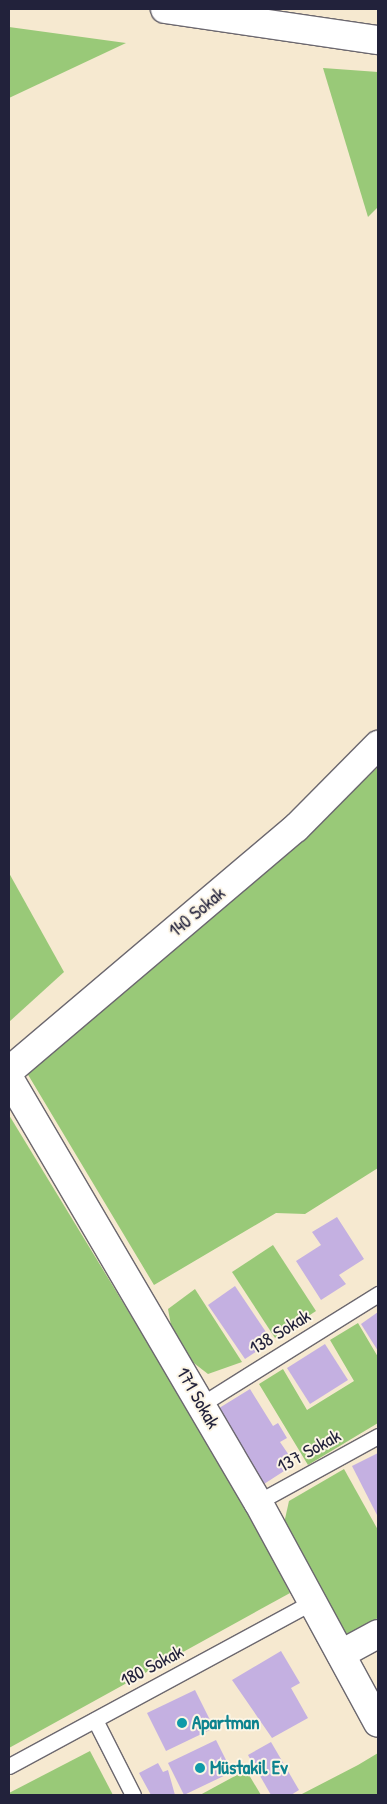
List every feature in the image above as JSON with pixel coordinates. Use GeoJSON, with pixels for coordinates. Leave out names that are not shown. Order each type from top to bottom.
{"type":"FeatureCollection","features":[{"type":"Feature","properties":{"kind":"street"},"geometry":{"type":"LineString","coordinates":[[165,9],[378,40]]}},
{"type":"Feature","properties":{"kind":"street","name":"140 Sokak"},"geometry":{"type":"LineString","coordinates":[[9,1071],[296,828],[378,745]]}},
{"type":"Feature","properties":{"kind":"street","name":"171 Sokak"},"geometry":{"type":"LineString","coordinates":[[9,1078],[202,1404],[314,1601],[378,1723]]}},
{"type":"Feature","properties":{"kind":"street"},"geometry":{"type":"LineString","coordinates":[[341,1654],[378,1634]]}},
{"type":"Feature","properties":{"kind":"lane","name":"138 Sokak"},"geometry":{"type":"LineString","coordinates":[[202,1404],[378,1294]]}},
{"type":"Feature","properties":{"kind":"lane","name":"137 Sokak"},"geometry":{"type":"LineString","coordinates":[[258,1502],[378,1436]]}},
{"type":"Feature","properties":{"kind":"lane","name":"180 Sokak"},"geometry":{"type":"LineString","coordinates":[[9,1766],[314,1601]]}},
{"type":"Feature","properties":{"kind":"lane"},"geometry":{"type":"LineString","coordinates":[[95,1720],[133,1795]]}},
{"type":"Feature","properties":{"kind":"green space"},"geometry":{"type":"Polygon","coordinates":[[[9,27],[126,43],[9,98],[9,27]]]}},
{"type":"Feature","properties":{"kind":"green space"},"geometry":{"type":"Polygon","coordinates":[[[323,68],[378,72],[378,207],[368,217],[323,68]]]}},
{"type":"Feature","properties":{"kind":"green space"},"geometry":{"type":"Polygon","coordinates":[[[378,767],[378,1168],[305,1214],[276,1213],[154,1285],[27,1073],[301,841],[378,767]]]}},
{"type":"Feature","properties":{"kind":"green space"},"geometry":{"type":"Polygon","coordinates":[[[9,873],[64,972],[9,1022],[9,873]]]}},
{"type":"Feature","properties":{"kind":"green space"},"geometry":{"type":"Polygon","coordinates":[[[9,1115],[240,1495],[290,1593],[9,1748],[9,1115]]]}},
{"type":"Feature","properties":{"kind":"green space"},"geometry":{"type":"Polygon","coordinates":[[[273,1245],[316,1311],[275,1338],[232,1272],[273,1245]]]}},
{"type":"Feature","properties":{"kind":"green space"},"geometry":{"type":"Polygon","coordinates":[[[195,1289],[242,1362],[208,1374],[186,1357],[173,1336],[168,1309],[195,1289]]]}},
{"type":"Feature","properties":{"kind":"green space"},"geometry":{"type":"Polygon","coordinates":[[[358,1323],[378,1357],[378,1423],[308,1465],[259,1384],[283,1369],[307,1410],[354,1381],[330,1340],[358,1323]]]}},
{"type":"Feature","properties":{"kind":"green space"},"geometry":{"type":"Polygon","coordinates":[[[344,1469],[378,1530],[378,1618],[345,1636],[283,1528],[289,1501],[344,1469]]]}},
{"type":"Feature","properties":{"kind":"green space"},"geometry":{"type":"Polygon","coordinates":[[[90,1751],[113,1795],[9,1795],[9,1793],[90,1751]]]}},
{"type":"Feature","properties":{"kind":"green space"},"geometry":{"type":"Polygon","coordinates":[[[378,1753],[378,1795],[300,1795],[358,1765],[378,1753]]]}},
{"type":"Feature","properties":{"kind":"green space"},"geometry":{"type":"Polygon","coordinates":[[[246,1770],[261,1795],[200,1795],[246,1770]]]}},
{"type":"Feature","properties":{"kind":"building"},"geometry":{"type":"Polygon","coordinates":[[[337,1217],[364,1259],[339,1275],[346,1284],[321,1300],[296,1261],[321,1245],[312,1232],[337,1217]]]}},
{"type":"Feature","properties":{"kind":"building"},"geometry":{"type":"Polygon","coordinates":[[[235,1286],[272,1341],[245,1359],[208,1305],[235,1286]]]}},
{"type":"Feature","properties":{"kind":"building"},"geometry":{"type":"Polygon","coordinates":[[[378,1312],[378,1351],[361,1324],[378,1312]]]}},
{"type":"Feature","properties":{"kind":"building"},"geometry":{"type":"Polygon","coordinates":[[[325,1344],[348,1380],[310,1404],[287,1368],[325,1344]]]}},
{"type":"Feature","properties":{"kind":"building"},"geometry":{"type":"Polygon","coordinates":[[[250,1389],[273,1426],[278,1423],[287,1438],[280,1442],[295,1464],[264,1484],[216,1410],[250,1389]]]}},
{"type":"Feature","properties":{"kind":"building"},"geometry":{"type":"Polygon","coordinates":[[[378,1453],[378,1517],[352,1466],[378,1453]]]}},
{"type":"Feature","properties":{"kind":"building"},"geometry":{"type":"Polygon","coordinates":[[[281,1651],[300,1683],[291,1688],[308,1718],[272,1738],[232,1680],[281,1651]]]}},
{"type":"Feature","properties":{"kind":"building","name":"Apartman"},"geometry":{"type":"Polygon","coordinates":[[[195,1690],[214,1728],[166,1751],[147,1713],[195,1690]]]}},
{"type":"Feature","properties":{"kind":"building","name":"Müstakil Ev"},"geometry":{"type":"Polygon","coordinates":[[[216,1740],[232,1772],[184,1795],[168,1763],[216,1740]]]}},
{"type":"Feature","properties":{"kind":"building"},"geometry":{"type":"Polygon","coordinates":[[[271,1742],[299,1790],[291,1795],[271,1795],[248,1755],[271,1742]]]}},
{"type":"Feature","properties":{"kind":"building","name":"Müstakil Ev"},"geometry":{"type":"Polygon","coordinates":[[[158,1763],[163,1772],[168,1770],[175,1795],[151,1795],[139,1773],[158,1763]]]}},
{"type":"Feature","properties":{"kind":"place","name":"Apartman"},"geometry":{"type":"Point","coordinates":[182,1723]}},
{"type":"Feature","properties":{"kind":"place","name":"Müstakil Ev"},"geometry":{"type":"Point","coordinates":[200,1768]}}]}
